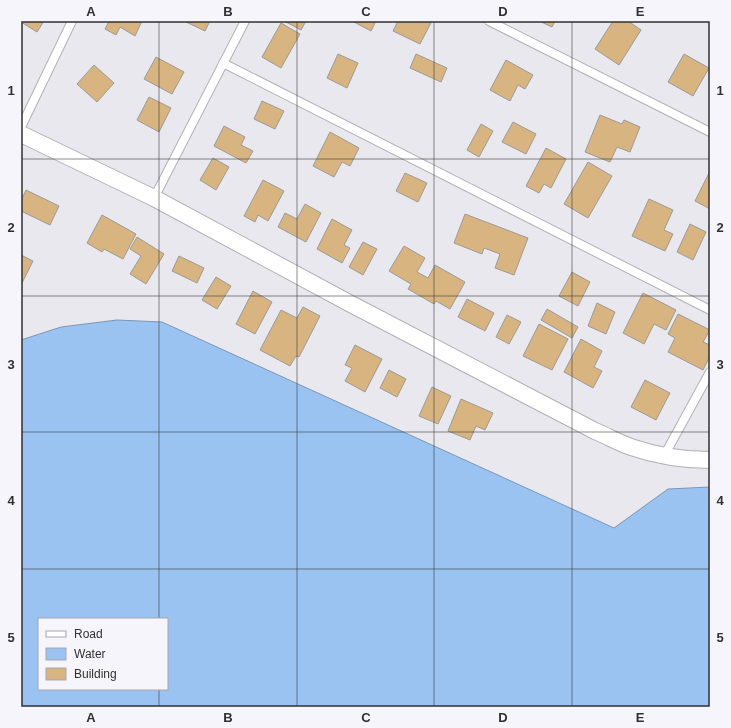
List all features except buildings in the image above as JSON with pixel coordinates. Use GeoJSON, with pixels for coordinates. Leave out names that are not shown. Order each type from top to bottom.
{"type":"FeatureCollection","features":[{"type":"Feature","properties":{"kind":"street"},"geometry":{"type":"LineString","coordinates":[[21,134],[154,198],[356,307],[595,431],[631,447],[664,456],[689,460],[710,460]]}},
{"type":"Feature","properties":{"kind":"lane"},"geometry":{"type":"LineString","coordinates":[[21,127],[72,21]]}},
{"type":"Feature","properties":{"kind":"lane"},"geometry":{"type":"LineString","coordinates":[[154,198],[244,21]]}},
{"type":"Feature","properties":{"kind":"lane"},"geometry":{"type":"LineString","coordinates":[[489,21],[710,132]]}},
{"type":"Feature","properties":{"kind":"lane"},"geometry":{"type":"LineString","coordinates":[[223,63],[710,310]]}},
{"type":"Feature","properties":{"kind":"lane"},"geometry":{"type":"LineString","coordinates":[[664,456],[710,372]]}},
{"type":"Feature","properties":{"kind":"water"},"geometry":{"type":"Polygon","coordinates":[[[117,320],[162,322],[614,528],[668,489],[710,487],[710,707],[21,707],[21,340],[61,327],[117,320]]]}}]}
